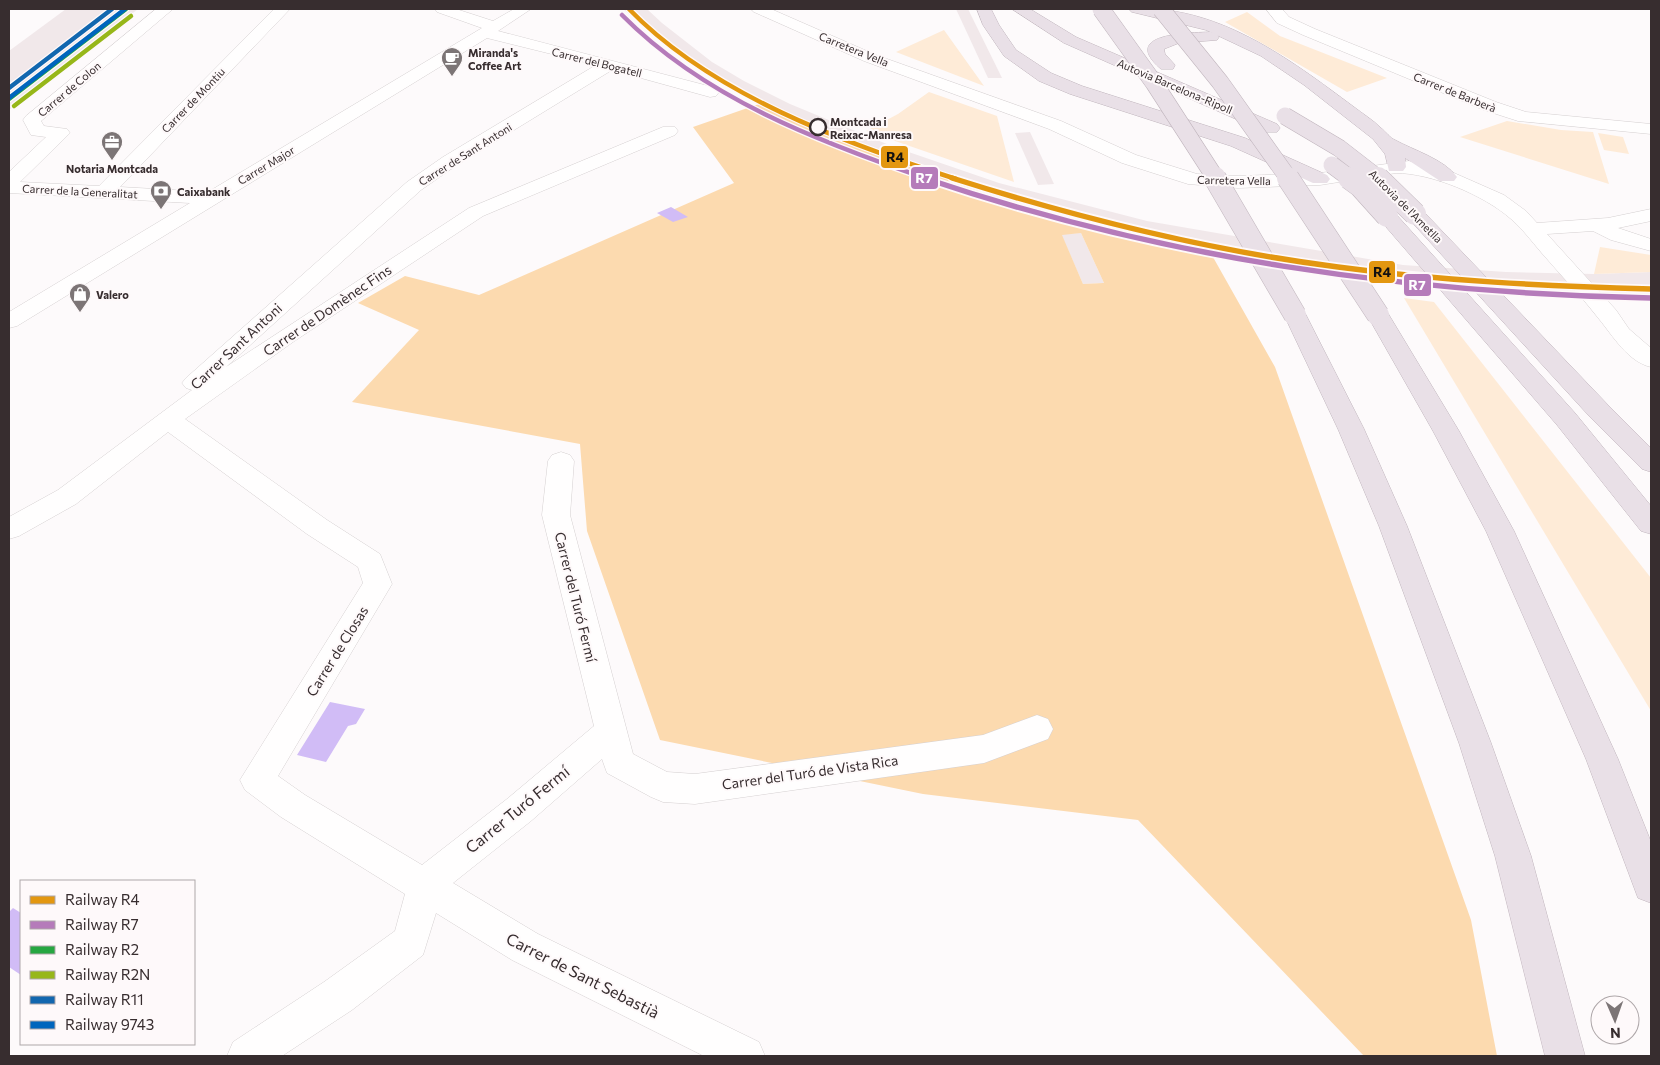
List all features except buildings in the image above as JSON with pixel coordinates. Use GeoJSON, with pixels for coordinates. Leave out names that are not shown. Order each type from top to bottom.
{"type":"FeatureCollection","features":[{"type":"Feature","properties":{"kind":"highway"},"geometry":{"type":"LineString","coordinates":[[984,9],[1003,44],[1018,60],[1034,60],[1045,76],[1076,90],[1238,142],[1292,173]]}},
{"type":"Feature","properties":{"kind":"highway","name":"Autovia Barcelona-Ripoll"},"geometry":{"type":"LineString","coordinates":[[1020,9],[1061,36],[1079,44],[1278,122]]}},
{"type":"Feature","properties":{"kind":"highway","name":"Autovia de l'Ametlla"},"geometry":{"type":"LineString","coordinates":[[1045,9],[1098,38],[1167,65],[1278,122],[1337,145],[1378,176],[1599,411],[1651,463]]}},
{"type":"Feature","properties":{"kind":"highway"},"geometry":{"type":"LineString","coordinates":[[1101,9],[1175,111],[1235,207],[1295,315],[1351,430],[1393,526],[1475,743],[1513,856],[1565,1056]]}},
{"type":"Feature","properties":{"kind":"highway"},"geometry":{"type":"LineString","coordinates":[[1137,9],[1198,21],[1238,36],[1307,79],[1388,144],[1410,154],[1447,177]]}},
{"type":"Feature","properties":{"kind":"highway"},"geometry":{"type":"LineString","coordinates":[[1161,9],[1240,107],[1310,208],[1378,315],[1446,431],[1500,531],[1602,759],[1650,884]]}},
{"type":"Feature","properties":{"kind":"highway"},"geometry":{"type":"LineString","coordinates":[[1167,65],[1157,57],[1155,52],[1156,46],[1177,38],[1220,38],[1260,50]]}},
{"type":"Feature","properties":{"kind":"highway"},"geometry":{"type":"LineString","coordinates":[[1052,46],[1079,44]]}},
{"type":"Feature","properties":{"kind":"highway","name":"Autovia de l'Ametlla"},"geometry":{"type":"LineString","coordinates":[[1278,122],[1310,150],[1360,186],[1566,419],[1651,524]]}},
{"type":"Feature","properties":{"kind":"highway"},"geometry":{"type":"LineString","coordinates":[[1388,144],[1394,152],[1396,166]]}},
{"type":"Feature","properties":{"kind":"street","name":"Carrer de Colon"},"geometry":{"type":"LineString","coordinates":[[9,182],[61,133],[37,131],[32,120],[165,9]]}},
{"type":"Feature","properties":{"kind":"street","name":"Carrer de Montiu"},"geometry":{"type":"LineString","coordinates":[[104,192],[282,9]]}},
{"type":"Feature","properties":{"kind":"street","name":"Carrer del Bogatell"},"geometry":{"type":"LineString","coordinates":[[442,9],[490,30],[579,58],[610,64],[710,92]]}},
{"type":"Feature","properties":{"kind":"street","name":"Carrer Major"},"geometry":{"type":"LineString","coordinates":[[9,321],[524,9]]}},
{"type":"Feature","properties":{"kind":"street","name":"Carretera Vella"},"geometry":{"type":"LineString","coordinates":[[759,9],[870,58],[1055,125],[1129,159],[1195,180],[1238,182],[1292,173],[1320,179],[1396,166],[1409,167],[1447,177],[1497,199],[1519,215],[1603,310],[1647,348]]}},
{"type":"Feature","properties":{"kind":"street","name":"Carrer de Barberà"},"geometry":{"type":"LineString","coordinates":[[1274,9],[1283,20],[1309,32],[1516,115],[1651,129]]}},
{"type":"Feature","properties":{"kind":"street","name":"Carrer de Sant Antoni"},"geometry":{"type":"LineString","coordinates":[[309,279],[414,186],[450,161],[610,64]]}},
{"type":"Feature","properties":{"kind":"street","name":"Carrer de Domènec Fins"},"geometry":{"type":"LineString","coordinates":[[9,529],[67,497],[168,419],[285,337],[485,207],[669,131]]}},
{"type":"Feature","properties":{"kind":"street","name":"Carrer de la Generalitat"},"geometry":{"type":"LineString","coordinates":[[9,187],[211,198]]}},
{"type":"Feature","properties":{"kind":"street"},"geometry":{"type":"LineString","coordinates":[[1533,229],[1597,225],[1651,215]]}},
{"type":"Feature","properties":{"kind":"street"},"geometry":{"type":"LineString","coordinates":[[1597,225],[1618,236],[1651,245]]}},
{"type":"Feature","properties":{"kind":"street","name":"Carrer Sant Antoni"},"geometry":{"type":"LineString","coordinates":[[168,419],[190,387],[309,279]]}},
{"type":"Feature","properties":{"kind":"street","name":"Carrer de Closas"},"geometry":{"type":"LineString","coordinates":[[168,419],[317,527],[370,561],[378,584],[257,780],[293,806],[425,886]]}},
{"type":"Feature","properties":{"kind":"street","name":"Carrer del Turó Fermí"},"geometry":{"type":"LineString","coordinates":[[561,460],[556,515],[610,732]]}},
{"type":"Feature","properties":{"kind":"street","name":"Carrer del Turó de Vista Rica"},"geometry":{"type":"LineString","coordinates":[[610,732],[619,763],[662,787],[695,789],[984,749],[1037,729]]}},
{"type":"Feature","properties":{"kind":"street","name":"Carrer Turó Fermí"},"geometry":{"type":"LineString","coordinates":[[425,886],[448,864],[520,810],[610,732]]}},
{"type":"Feature","properties":{"kind":"street"},"geometry":{"type":"LineString","coordinates":[[248,1056],[338,996],[410,942],[425,886]]}},
{"type":"Feature","properties":{"kind":"street","name":"Carrer de Sant Sebastià"},"geometry":{"type":"LineString","coordinates":[[425,886],[525,947],[745,1056]]}},
{"type":"Feature","properties":{"kind":"shaded area"},"geometry":{"type":"Polygon","coordinates":[[[66,9],[138,9],[9,110],[9,51],[66,9]]]}},
{"type":"Feature","properties":{"kind":"shaded area"},"geometry":{"type":"Polygon","coordinates":[[[623,9],[647,9],[712,62],[744,81],[790,104],[894,147],[999,183],[1147,221],[1403,265],[1506,272],[1594,274],[1651,272],[1651,297],[1529,294],[1413,283],[1304,267],[1209,250],[1079,222],[976,193],[979,190],[855,147],[769,109],[689,63],[623,9]]]}},
{"type":"Feature","properties":{"kind":"shaded area"},"geometry":{"type":"Polygon","coordinates":[[[956,9],[968,9],[1002,78],[988,78],[956,9]]]}},
{"type":"Feature","properties":{"kind":"shaded area"},"geometry":{"type":"Polygon","coordinates":[[[1247,12],[1280,36],[1387,78],[1347,92],[1225,22],[1247,12]]]}},
{"type":"Feature","properties":{"kind":"shaded area"},"geometry":{"type":"Polygon","coordinates":[[[944,30],[984,86],[896,52],[944,30]]]}},
{"type":"Feature","properties":{"kind":"shaded area"},"geometry":{"type":"Polygon","coordinates":[[[929,92],[997,116],[1014,182],[866,131],[898,114],[929,92]]]}},
{"type":"Feature","properties":{"kind":"shaded area"},"geometry":{"type":"Polygon","coordinates":[[[759,104],[855,147],[980,190],[977,193],[1079,222],[1209,250],[1275,367],[1471,920],[1497,1056],[1364,1056],[1138,820],[923,794],[660,740],[587,531],[580,444],[352,402],[419,330],[358,303],[405,276],[479,295],[734,183],[693,127],[759,104]],[[1081,233],[1062,235],[1083,284],[1104,283],[1081,233]]]}},
{"type":"Feature","properties":{"kind":"shaded area"},"geometry":{"type":"Polygon","coordinates":[[[1507,121],[1561,130],[1593,132],[1609,184],[1460,137],[1507,121]]]}},
{"type":"Feature","properties":{"kind":"shaded area"},"geometry":{"type":"Polygon","coordinates":[[[1030,132],[1054,184],[1038,185],[1015,133],[1030,132]]]}},
{"type":"Feature","properties":{"kind":"shaded area"},"geometry":{"type":"Polygon","coordinates":[[[1598,133],[1623,137],[1629,154],[1604,150],[1598,133]]]}},
{"type":"Feature","properties":{"kind":"shaded area"},"geometry":{"type":"Polygon","coordinates":[[[671,207],[688,217],[673,222],[657,213],[671,207]]]}},
{"type":"Feature","properties":{"kind":"shaded area"},"geometry":{"type":"Polygon","coordinates":[[[1081,233],[1104,283],[1083,284],[1061,234],[1081,233]]]}},
{"type":"Feature","properties":{"kind":"shaded area"},"geometry":{"type":"Polygon","coordinates":[[[1600,247],[1651,255],[1651,272],[1594,274],[1600,247]]]}},
{"type":"Feature","properties":{"kind":"shaded area"},"geometry":{"type":"Polygon","coordinates":[[[1404,298],[1434,302],[1651,578],[1651,711],[1404,298]]]}},
{"type":"Feature","properties":{"kind":"shaded area"},"geometry":{"type":"Polygon","coordinates":[[[330,702],[365,709],[356,724],[348,726],[326,762],[297,755],[330,702]]]}},
{"type":"Feature","properties":{"kind":"shaded area"},"geometry":{"type":"Polygon","coordinates":[[[13,908],[20,912],[20,974],[9,967],[9,912],[13,908]]]}},
{"type":"Feature","properties":{"kind":"rail line","name":"R11"},"geometry":{"type":"LineString","coordinates":[[9,88],[112,9]]}},
{"type":"Feature","properties":{"kind":"rail line","name":"9743"},"geometry":{"type":"LineString","coordinates":[[9,98],[125,9]]}},
{"type":"Feature","properties":{"kind":"rail line","name":"R2"},"geometry":{"type":"LineString","coordinates":[[9,99],[126,9]]}},
{"type":"Feature","properties":{"kind":"rail line","name":"R4"},"geometry":{"type":"LineString","coordinates":[[629,9],[649,30],[672,49],[722,82],[749,96],[831,133],[928,170],[1028,202],[1130,229],[1234,251],[1338,267],[1442,279],[1547,286],[1651,289]]}},
{"type":"Feature","properties":{"kind":"rail line","name":"R7"},"geometry":{"type":"LineString","coordinates":[[622,15],[643,36],[692,74],[718,90],[774,118],[912,174],[1053,217],[1201,252],[1349,277],[1499,293],[1651,298]]}},
{"type":"Feature","properties":{"kind":"rail line","name":"R2N"},"geometry":{"type":"LineString","coordinates":[[14,106],[131,16]]}},
{"type":"Feature","properties":{"kind":"place","name":"Miranda's Coffee Art"},"geometry":{"type":"Point","coordinates":[452,77]}},
{"type":"Feature","properties":{"kind":"place","name":"Montcada i Reixac-Manresa"},"geometry":{"type":"Point","coordinates":[818,127]}},
{"type":"Feature","properties":{"kind":"place","name":"Notaria Montcada"},"geometry":{"type":"Point","coordinates":[112,161]}},
{"type":"Feature","properties":{"kind":"place","name":"Caixabank"},"geometry":{"type":"Point","coordinates":[161,210]}},
{"type":"Feature","properties":{"kind":"place","name":"Valero"},"geometry":{"type":"Point","coordinates":[80,313]}}]}
